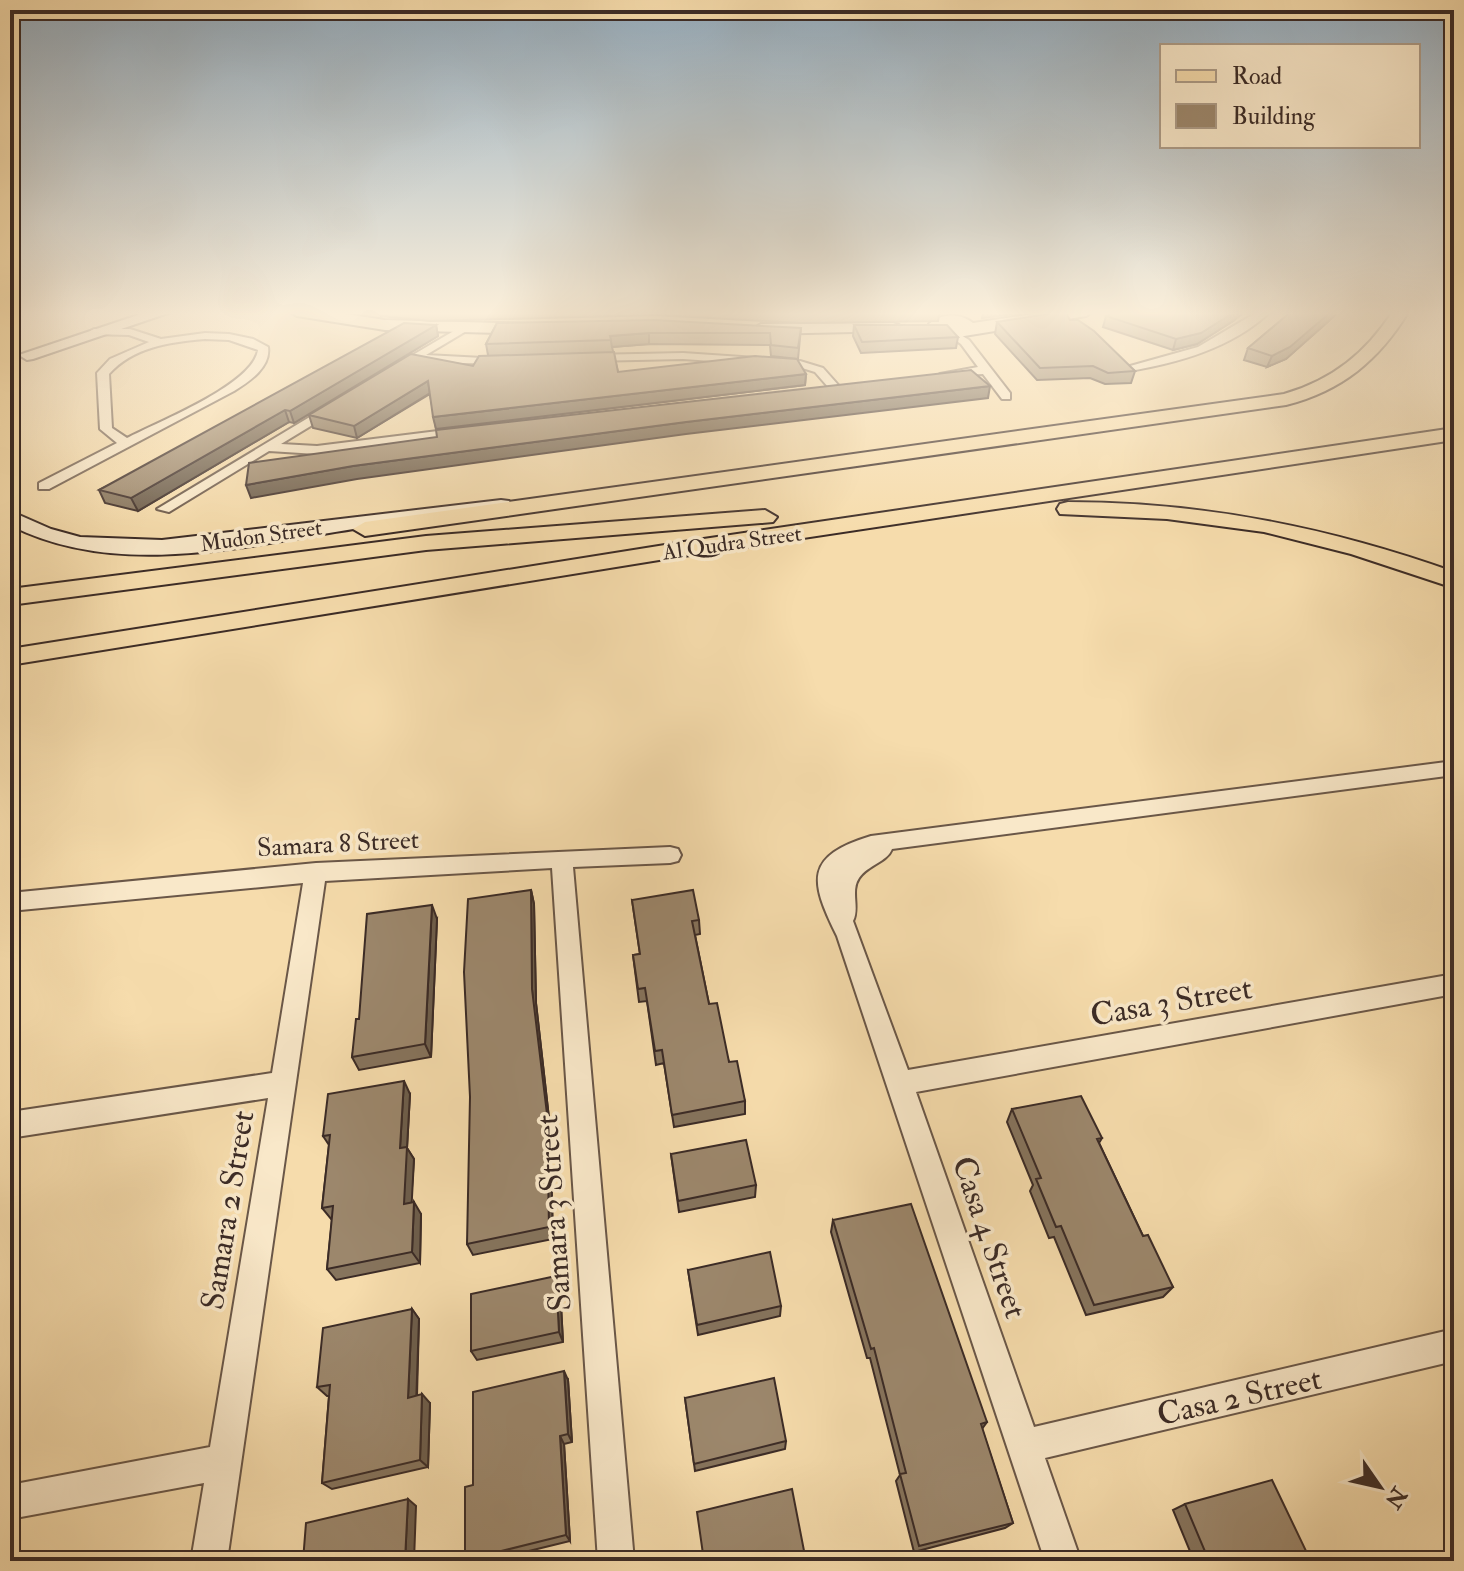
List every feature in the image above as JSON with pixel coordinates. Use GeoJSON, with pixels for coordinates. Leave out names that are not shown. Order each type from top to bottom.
{"type":"FeatureCollection","features":[{"type":"Feature","properties":{"kind":"main road"},"geometry":{"type":"LineString","coordinates":[[10,588],[515,506],[1286,399],[1330,384]]}},
{"type":"Feature","properties":{"kind":"main road","name":"Al Qudra Street"},"geometry":{"type":"LineString","coordinates":[[10,597],[426,543],[917,502],[1454,423]]}},
{"type":"Feature","properties":{"kind":"main road","name":"Al Qudra Street"},"geometry":{"type":"LineString","coordinates":[[10,657],[1454,434]]}},
{"type":"Feature","properties":{"kind":"main road"},"geometry":{"type":"LineString","coordinates":[[873,522],[951,520],[1069,509],[1194,513],[1259,523],[1327,539],[1454,580]]}},
{"type":"Feature","properties":{"kind":"street"},"geometry":{"type":"LineString","coordinates":[[104,384],[106,429],[110,435],[127,442]]}},
{"type":"Feature","properties":{"kind":"street"},"geometry":{"type":"LineString","coordinates":[[44,486],[237,384]]}},
{"type":"Feature","properties":{"kind":"street"},"geometry":{"type":"LineString","coordinates":[[818,388],[846,384]]}},
{"type":"Feature","properties":{"kind":"street"},"geometry":{"type":"LineString","coordinates":[[997,384],[1006,396]]}},
{"type":"Feature","properties":{"kind":"street"},"geometry":{"type":"LineString","coordinates":[[164,509],[347,399]]}},
{"type":"Feature","properties":{"kind":"street"},"geometry":{"type":"LineString","coordinates":[[266,447],[317,450],[476,430]]}},
{"type":"Feature","properties":{"kind":"street","name":"Mudon Street"},"geometry":{"type":"LineString","coordinates":[[10,517],[39,531],[71,540],[162,546],[433,511],[515,506]]}},
{"type":"Feature","properties":{"kind":"street","name":"Casa 4 Street"},"geometry":{"type":"LineString","coordinates":[[1063,1561],[849,936],[841,896],[843,882],[862,859],[900,842],[1454,768]]}},
{"type":"Feature","properties":{"kind":"street","name":"Samara 8 Street"},"geometry":{"type":"LineString","coordinates":[[10,902],[173,882],[316,871],[670,855]]}},
{"type":"Feature","properties":{"kind":"street","name":"Samara 3 Street"},"geometry":{"type":"LineString","coordinates":[[562,859],[616,1561]]}},
{"type":"Feature","properties":{"kind":"street","name":"Samara 2 Street"},"geometry":{"type":"LineString","coordinates":[[209,1561],[316,871]]}},
{"type":"Feature","properties":{"kind":"street","name":"Casa 3 Street"},"geometry":{"type":"LineString","coordinates":[[900,1083],[1454,984]]}},
{"type":"Feature","properties":{"kind":"street"},"geometry":{"type":"LineString","coordinates":[[10,1125],[283,1083]]}},
{"type":"Feature","properties":{"kind":"street","name":"Casa 2 Street"},"geometry":{"type":"LineString","coordinates":[[1024,1446],[1454,1345]]}},
{"type":"Feature","properties":{"kind":"street"},"geometry":{"type":"LineString","coordinates":[[10,1502],[223,1462]]}},
{"type":"Feature","properties":{"kind":"building"},"geometry":{"type":"Polygon","coordinates":[[[292,384],[335,384],[131,498],[99,490],[292,384]]]}},
{"type":"Feature","properties":{"kind":"building"},"geometry":{"type":"Polygon","coordinates":[[[360,384],[423,384],[354,426],[309,415],[360,384]]]}},
{"type":"Feature","properties":{"kind":"building"},"geometry":{"type":"Polygon","coordinates":[[[428,384],[717,384],[433,417],[428,384]]]}},
{"type":"Feature","properties":{"kind":"building"},"geometry":{"type":"Polygon","coordinates":[[[843,384],[990,386],[353,466],[246,485],[249,463],[437,437],[436,430],[843,384]]]}},
{"type":"Feature","properties":{"kind":"building"},"geometry":{"type":"Polygon","coordinates":[[[531,890],[532,989],[547,1114],[549,1227],[467,1244],[470,1097],[464,972],[468,899],[531,890]]]}},
{"type":"Feature","properties":{"kind":"building"},"geometry":{"type":"Polygon","coordinates":[[[693,890],[699,920],[692,921],[709,1004],[717,1003],[729,1062],[737,1061],[745,1101],[672,1115],[662,1050],[655,1051],[645,988],[638,989],[633,955],[640,954],[632,900],[693,890]]]}},
{"type":"Feature","properties":{"kind":"building"},"geometry":{"type":"Polygon","coordinates":[[[432,905],[425,1044],[352,1057],[356,1019],[359,1019],[367,914],[432,905]]]}},
{"type":"Feature","properties":{"kind":"building"},"geometry":{"type":"Polygon","coordinates":[[[404,1081],[400,1148],[407,1147],[404,1204],[414,1202],[412,1252],[327,1269],[333,1206],[322,1208],[330,1135],[323,1136],[328,1094],[404,1081]]]}},
{"type":"Feature","properties":{"kind":"building"},"geometry":{"type":"Polygon","coordinates":[[[1081,1096],[1102,1138],[1097,1139],[1143,1236],[1148,1235],[1173,1287],[1094,1305],[1061,1226],[1056,1227],[1036,1179],[1041,1178],[1012,1109],[1081,1096]]]}},
{"type":"Feature","properties":{"kind":"building"},"geometry":{"type":"Polygon","coordinates":[[[746,1140],[756,1185],[678,1201],[671,1154],[746,1140]]]}},
{"type":"Feature","properties":{"kind":"building"},"geometry":{"type":"Polygon","coordinates":[[[911,1204],[987,1422],[981,1424],[1013,1523],[919,1546],[900,1474],[906,1473],[874,1348],[871,1349],[833,1220],[911,1204]]]}},
{"type":"Feature","properties":{"kind":"building"},"geometry":{"type":"Polygon","coordinates":[[[770,1252],[781,1306],[697,1325],[688,1270],[770,1252]]]}},
{"type":"Feature","properties":{"kind":"building"},"geometry":{"type":"Polygon","coordinates":[[[556,1276],[559,1332],[471,1351],[471,1294],[556,1276]]]}},
{"type":"Feature","properties":{"kind":"building"},"geometry":{"type":"Polygon","coordinates":[[[412,1309],[408,1398],[422,1394],[420,1460],[322,1483],[330,1385],[317,1387],[323,1328],[412,1309]]]}},
{"type":"Feature","properties":{"kind":"building"},"geometry":{"type":"Polygon","coordinates":[[[564,1371],[568,1434],[560,1436],[566,1535],[465,1560],[465,1487],[473,1485],[473,1392],[564,1371]]]}},
{"type":"Feature","properties":{"kind":"building"},"geometry":{"type":"Polygon","coordinates":[[[774,1378],[786,1441],[694,1464],[685,1398],[774,1378]]]}},
{"type":"Feature","properties":{"kind":"building"},"geometry":{"type":"Polygon","coordinates":[[[1272,1480],[1307,1553],[1278,1561],[1209,1561],[1185,1504],[1272,1480]]]}},
{"type":"Feature","properties":{"kind":"building"},"geometry":{"type":"Polygon","coordinates":[[[792,1489],[806,1561],[704,1561],[697,1512],[792,1489]]]}},
{"type":"Feature","properties":{"kind":"building"},"geometry":{"type":"Polygon","coordinates":[[[408,1499],[405,1561],[303,1561],[306,1523],[408,1499]]]}}]}
